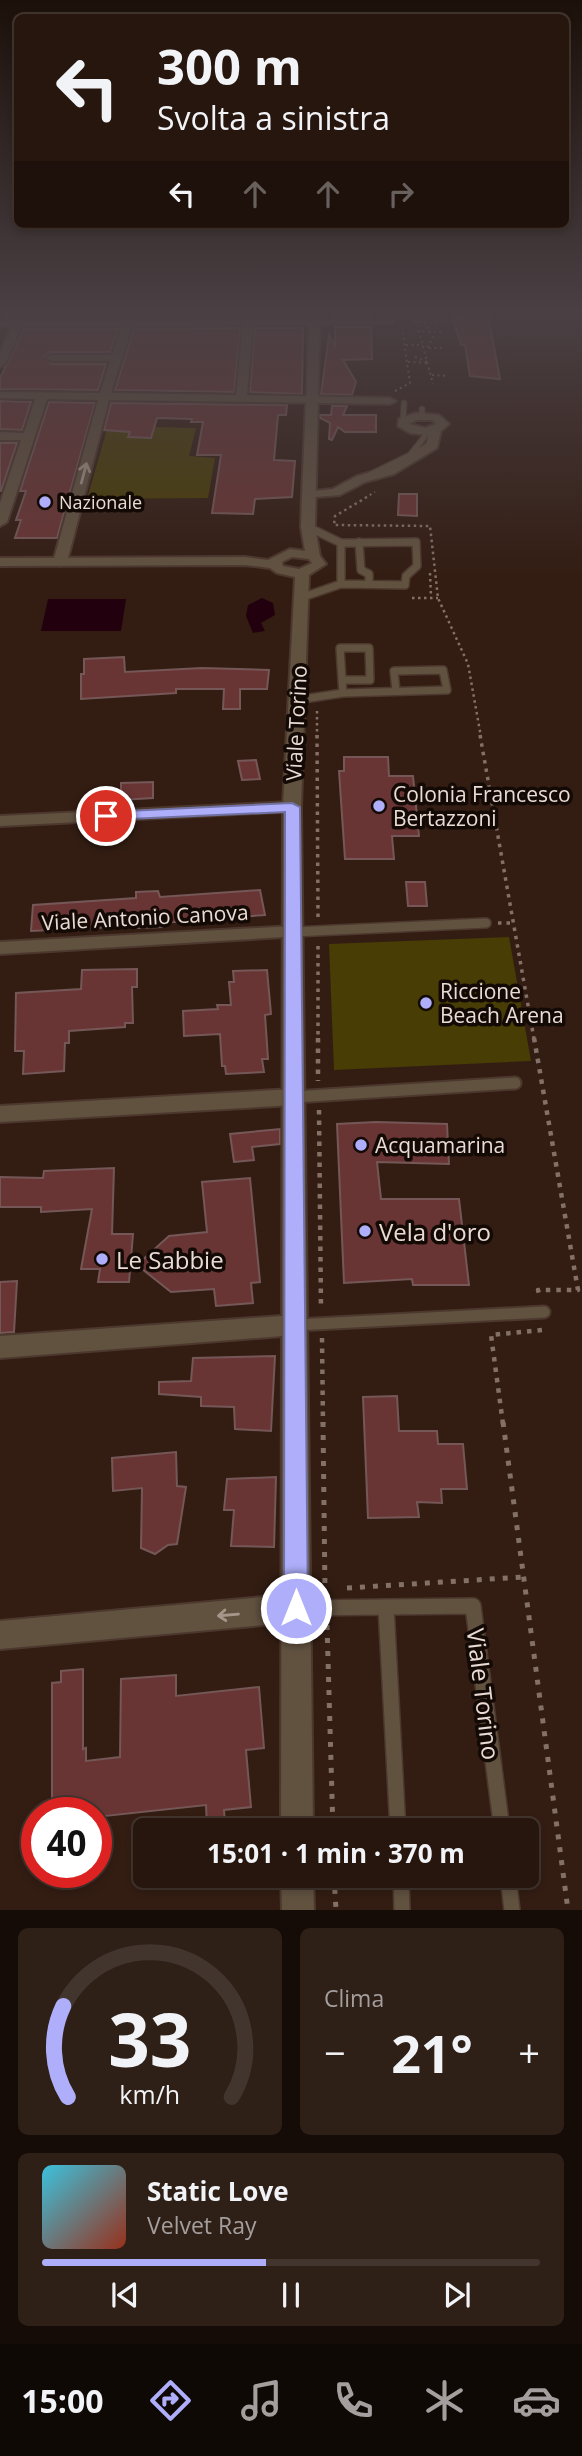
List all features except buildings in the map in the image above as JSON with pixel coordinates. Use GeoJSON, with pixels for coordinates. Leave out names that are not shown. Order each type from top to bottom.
{"type":"FeatureCollection","features":[{"type":"Feature","properties":{"kind":"street"},"geometry":{"type":"LineString","coordinates":[[0,522],[3,502],[41,398]]}},
{"type":"Feature","properties":{"kind":"street"},"geometry":{"type":"LineString","coordinates":[[60,562],[104,398]]}},
{"type":"Feature","properties":{"kind":"street"},"geometry":{"type":"LineString","coordinates":[[182,398],[390,401]]}},
{"type":"Feature","properties":{"kind":"street"},"geometry":{"type":"LineString","coordinates":[[282,561],[302,573],[317,567],[319,562],[313,556],[308,527],[311,401]]}},
{"type":"Feature","properties":{"kind":"street"},"geometry":{"type":"LineString","coordinates":[[308,495],[336,492],[361,479],[390,471],[420,455],[433,444],[424,431],[404,426],[403,421],[416,416],[435,417],[443,424],[424,431],[412,444],[369,470],[361,479]]}},
{"type":"Feature","properties":{"kind":"street"},"geometry":{"type":"LineString","coordinates":[[0,436],[29,437]]}},
{"type":"Feature","properties":{"kind":"street"},"geometry":{"type":"LineString","coordinates":[[282,561],[308,527]]}},
{"type":"Feature","properties":{"kind":"street"},"geometry":{"type":"LineString","coordinates":[[0,562],[282,561],[313,556]]}},
{"type":"Feature","properties":{"kind":"street"},"geometry":{"type":"LineString","coordinates":[[282,561],[303,597]]}},
{"type":"Feature","properties":{"kind":"street","name":"Viale Torino"},"geometry":{"type":"LineString","coordinates":[[297,1818],[292,807],[307,699],[302,573]]}},
{"type":"Feature","properties":{"kind":"street"},"geometry":{"type":"LineString","coordinates":[[0,821],[292,807]]}},
{"type":"Feature","properties":{"kind":"street","name":"Viale Antonio Canova"},"geometry":{"type":"LineString","coordinates":[[0,948],[293,932]]}},
{"type":"Feature","properties":{"kind":"street"},"geometry":{"type":"LineString","coordinates":[[0,1114],[294,1097]]}},
{"type":"Feature","properties":{"kind":"street"},"geometry":{"type":"LineString","coordinates":[[0,1348],[295,1325]]}},
{"type":"Feature","properties":{"kind":"street"},"geometry":{"type":"LineString","coordinates":[[0,1635],[296,1600]]}},
{"type":"Feature","properties":{"kind":"street"},"geometry":{"type":"LineString","coordinates":[[298,1888],[298,1910]]}},
{"type":"Feature","properties":{"kind":"lane"},"geometry":{"type":"LineString","coordinates":[[403,421],[404,403]]}},
{"type":"Feature","properties":{"kind":"lane"},"geometry":{"type":"LineString","coordinates":[[422,414],[424,431]]}},
{"type":"Feature","properties":{"kind":"lane"},"geometry":{"type":"LineString","coordinates":[[303,597],[341,584],[405,584],[405,576],[420,564],[416,542],[341,543],[308,527]]}},
{"type":"Feature","properties":{"kind":"lane"},"geometry":{"type":"LineString","coordinates":[[359,542],[361,570],[369,574],[369,584]]}},
{"type":"Feature","properties":{"kind":"lane"},"geometry":{"type":"LineString","coordinates":[[341,543],[341,584]]}},
{"type":"Feature","properties":{"kind":"lane"},"geometry":{"type":"LineString","coordinates":[[342,680],[370,680],[369,649],[341,648],[342,680],[343,693]]}},
{"type":"Feature","properties":{"kind":"lane"},"geometry":{"type":"LineString","coordinates":[[307,699],[343,693],[447,690],[443,670],[394,671],[396,691]]}},
{"type":"Feature","properties":{"kind":"lane"},"geometry":{"type":"LineString","coordinates":[[293,932],[486,923]]}},
{"type":"Feature","properties":{"kind":"lane"},"geometry":{"type":"LineString","coordinates":[[294,1097],[499,1089],[515,1083]]}},
{"type":"Feature","properties":{"kind":"lane"},"geometry":{"type":"LineString","coordinates":[[295,1325],[544,1312]]}},
{"type":"Feature","properties":{"kind":"lane","name":"Viale Torino"},"geometry":{"type":"LineString","coordinates":[[296,1600],[326,1608],[472,1606],[500,1818]]}},
{"type":"Feature","properties":{"kind":"lane"},"geometry":{"type":"LineString","coordinates":[[386,1607],[397,1818]]}},
{"type":"Feature","properties":{"kind":"lane"},"geometry":{"type":"LineString","coordinates":[[401,1888],[402,1910]]}},
{"type":"Feature","properties":{"kind":"lane"},"geometry":{"type":"LineString","coordinates":[[509,1888],[512,1910]]}},
{"type":"Feature","properties":{"kind":"path"},"geometry":{"type":"LineString","coordinates":[[382,488],[335,516],[334,525],[430,526],[438,598],[468,664],[578,1290],[538,1290],[548,1329],[491,1335],[568,1910]]}},
{"type":"Feature","properties":{"kind":"path"},"geometry":{"type":"LineString","coordinates":[[307,699],[318,931],[325,1589],[333,1818]]}},
{"type":"Feature","properties":{"kind":"path"},"geometry":{"type":"LineString","coordinates":[[296,1600],[325,1589],[523,1577]]}},
{"type":"Feature","properties":{"kind":"path"},"geometry":{"type":"LineString","coordinates":[[334,1888],[335,1910]]}},
{"type":"Feature","properties":{"kind":"shaded area"},"geometry":{"type":"Polygon","coordinates":[[[108,426],[196,428],[189,456],[215,458],[208,498],[87,499],[108,426]]]}},
{"type":"Feature","properties":{"kind":"shaded area"},"geometry":{"type":"Polygon","coordinates":[[[262,598],[273,603],[275,615],[261,623],[265,631],[253,633],[246,616],[248,605],[262,598]]]}},
{"type":"Feature","properties":{"kind":"shaded area"},"geometry":{"type":"Polygon","coordinates":[[[48,599],[126,599],[121,631],[41,631],[48,599]]]}},
{"type":"Feature","properties":{"kind":"shaded area","name":"Riccione Beach Arena"},"geometry":{"type":"Polygon","coordinates":[[[509,937],[531,1061],[334,1070],[329,944],[509,937]]]}},
{"type":"Feature","properties":{"kind":"place","name":"Nazionale"},"geometry":{"type":"Point","coordinates":[45,502]}},
{"type":"Feature","properties":{"kind":"place","name":"Colonia Francesco Bertazzoni"},"geometry":{"type":"Point","coordinates":[379,806]}},
{"type":"Feature","properties":{"kind":"place","name":"Riccione Beach Arena"},"geometry":{"type":"Point","coordinates":[426,1003]}},
{"type":"Feature","properties":{"kind":"place","name":"Acquamarina"},"geometry":{"type":"Point","coordinates":[361,1145]}},
{"type":"Feature","properties":{"kind":"place","name":"Vela d'oro"},"geometry":{"type":"Point","coordinates":[365,1231]}},
{"type":"Feature","properties":{"kind":"place","name":"Le Sabbie"},"geometry":{"type":"Point","coordinates":[102,1259]}},
{"type":"Feature","properties":{"kind":"route"},"geometry":{"type":"LineString","coordinates":[[106,816],[292,807],[297,1367],[296,1608]]}}]}
